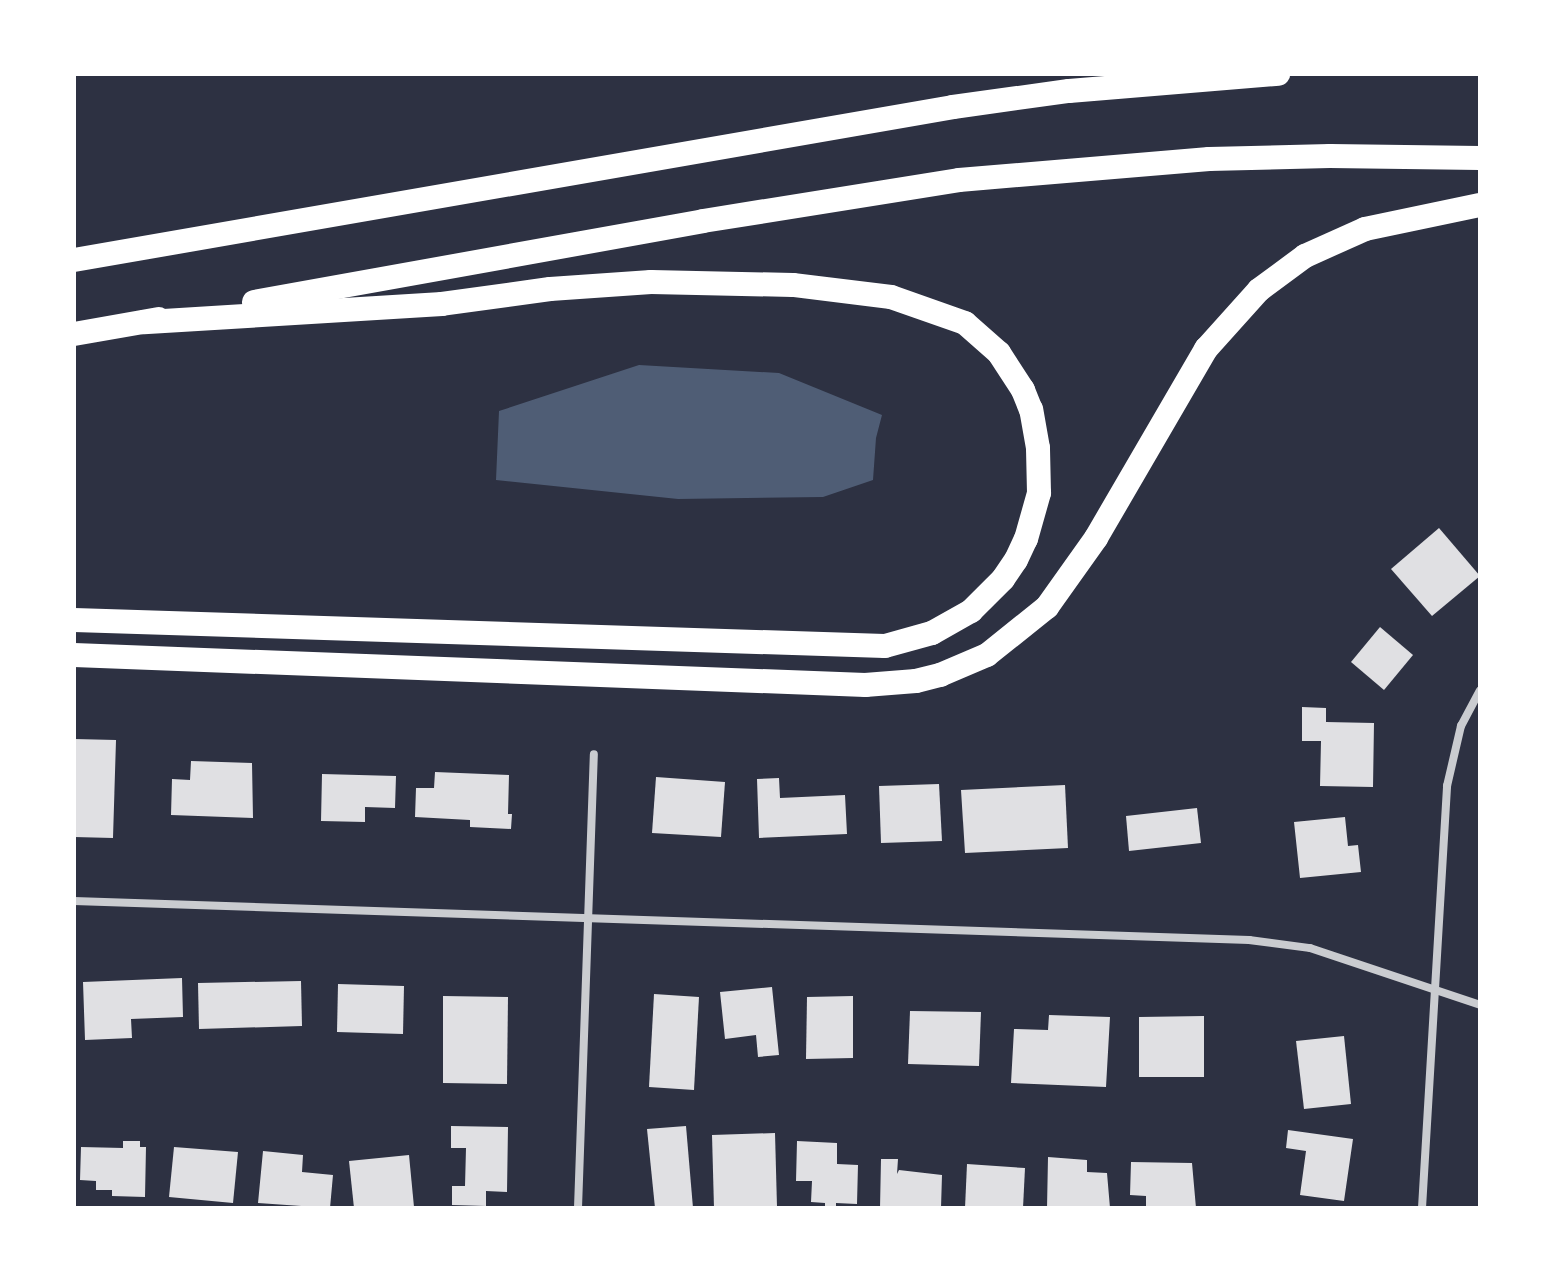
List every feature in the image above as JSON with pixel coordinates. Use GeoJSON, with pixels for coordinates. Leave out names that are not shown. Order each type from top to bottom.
{"type":"FeatureCollection","features":[{"type":"Feature","properties":{"kind":"highway"},"geometry":{"type":"LineString","coordinates":[[74,260],[953,107],[1069,91],[1278,74]]}},
{"type":"Feature","properties":{"kind":"highway"},"geometry":{"type":"LineString","coordinates":[[74,334],[703,221],[959,180],[1209,159],[1330,156],[1480,158]]}},
{"type":"Feature","properties":{"kind":"highway"},"geometry":{"type":"LineString","coordinates":[[74,655],[865,685],[916,681],[940,675],[987,655],[1047,607],[1096,538],[1206,349],[1259,290],[1305,256],[1365,229],[1480,205]]}},
{"type":"Feature","properties":{"kind":"highway"},"geometry":{"type":"LineString","coordinates":[[74,244],[175,242]]}},
{"type":"Feature","properties":{"kind":"highway"},"geometry":{"type":"LineString","coordinates":[[74,620],[885,646],[953,623],[986,597],[1003,579],[1026,539],[1039,493],[1040,470],[1033,419],[1023,390],[999,353],[965,323],[891,297],[793,285],[651,282],[550,289],[442,304],[144,322]]}},
{"type":"Feature","properties":{"kind":"street"},"geometry":{"type":"LineString","coordinates":[[1422,1208],[1447,786],[1461,726],[1480,691]]}},
{"type":"Feature","properties":{"kind":"street"},"geometry":{"type":"LineString","coordinates":[[578,1208],[594,754]]}},
{"type":"Feature","properties":{"kind":"street"},"geometry":{"type":"LineString","coordinates":[[74,901],[1271,942],[1310,948],[1480,1005]]}},
{"type":"Feature","properties":{"kind":"water"},"geometry":{"type":"Polygon","coordinates":[[[639,365],[779,373],[882,415],[876,438],[873,480],[823,497],[678,499],[496,480],[499,411],[639,365]]]}},
{"type":"Feature","properties":{"kind":"building"},"geometry":{"type":"Polygon","coordinates":[[[1439,528],[1480,576],[1432,616],[1391,569],[1439,528]]]}},
{"type":"Feature","properties":{"kind":"building"},"geometry":{"type":"Polygon","coordinates":[[[1380,627],[1413,655],[1384,690],[1351,662],[1380,627]]]}},
{"type":"Feature","properties":{"kind":"building"},"geometry":{"type":"Polygon","coordinates":[[[1302,707],[1326,708],[1326,722],[1374,723],[1373,787],[1320,786],[1321,741],[1302,741],[1302,707]]]}},
{"type":"Feature","properties":{"kind":"building"},"geometry":{"type":"Polygon","coordinates":[[[74,739],[116,740],[113,838],[74,837],[74,739]]]}},
{"type":"Feature","properties":{"kind":"building"},"geometry":{"type":"Polygon","coordinates":[[[191,761],[252,763],[253,818],[171,815],[172,779],[190,780],[191,761]]]}},
{"type":"Feature","properties":{"kind":"building"},"geometry":{"type":"Polygon","coordinates":[[[435,772],[509,775],[508,814],[512,814],[511,829],[470,827],[470,820],[415,817],[416,788],[434,788],[435,772]]]}},
{"type":"Feature","properties":{"kind":"building"},"geometry":{"type":"Polygon","coordinates":[[[322,774],[396,776],[395,808],[365,807],[365,822],[321,821],[322,774]]]}},
{"type":"Feature","properties":{"kind":"building"},"geometry":{"type":"Polygon","coordinates":[[[656,777],[725,782],[721,837],[652,833],[656,777]]]}},
{"type":"Feature","properties":{"kind":"building"},"geometry":{"type":"Polygon","coordinates":[[[779,778],[780,798],[845,795],[847,834],[759,838],[757,779],[779,778]]]}},
{"type":"Feature","properties":{"kind":"building"},"geometry":{"type":"Polygon","coordinates":[[[939,784],[942,841],[881,843],[879,786],[939,784]]]}},
{"type":"Feature","properties":{"kind":"building"},"geometry":{"type":"Polygon","coordinates":[[[1065,785],[1068,848],[965,853],[961,790],[1065,785]]]}},
{"type":"Feature","properties":{"kind":"building"},"geometry":{"type":"Polygon","coordinates":[[[1197,808],[1201,843],[1129,851],[1126,816],[1197,808]]]}},
{"type":"Feature","properties":{"kind":"building"},"geometry":{"type":"Polygon","coordinates":[[[1345,817],[1348,846],[1358,845],[1361,872],[1300,878],[1294,822],[1345,817]]]}},
{"type":"Feature","properties":{"kind":"building"},"geometry":{"type":"Polygon","coordinates":[[[182,978],[183,1017],[131,1019],[132,1038],[85,1040],[83,982],[182,978]]]}},
{"type":"Feature","properties":{"kind":"building"},"geometry":{"type":"Polygon","coordinates":[[[301,981],[302,1026],[199,1029],[198,983],[301,981]]]}},
{"type":"Feature","properties":{"kind":"building"},"geometry":{"type":"Polygon","coordinates":[[[338,984],[404,986],[403,1034],[337,1032],[338,984]]]}},
{"type":"Feature","properties":{"kind":"building"},"geometry":{"type":"Polygon","coordinates":[[[772,987],[779,1055],[758,1057],[756,1035],[725,1039],[720,992],[772,987]]]}},
{"type":"Feature","properties":{"kind":"building"},"geometry":{"type":"Polygon","coordinates":[[[654,994],[699,997],[694,1090],[649,1087],[654,994]]]}},
{"type":"Feature","properties":{"kind":"building"},"geometry":{"type":"Polygon","coordinates":[[[443,996],[508,997],[507,1084],[443,1083],[443,996]]]}},
{"type":"Feature","properties":{"kind":"building"},"geometry":{"type":"Polygon","coordinates":[[[853,996],[853,1058],[806,1059],[807,997],[853,996]]]}},
{"type":"Feature","properties":{"kind":"building"},"geometry":{"type":"Polygon","coordinates":[[[910,1011],[981,1012],[979,1066],[908,1064],[910,1011]]]}},
{"type":"Feature","properties":{"kind":"building"},"geometry":{"type":"Polygon","coordinates":[[[1049,1015],[1110,1017],[1106,1087],[1011,1083],[1014,1029],[1048,1030],[1049,1015]]]}},
{"type":"Feature","properties":{"kind":"building"},"geometry":{"type":"Polygon","coordinates":[[[1204,1016],[1204,1077],[1139,1077],[1139,1017],[1204,1016]]]}},
{"type":"Feature","properties":{"kind":"building"},"geometry":{"type":"Polygon","coordinates":[[[1344,1036],[1351,1104],[1304,1109],[1296,1041],[1344,1036]]]}},
{"type":"Feature","properties":{"kind":"building"},"geometry":{"type":"Polygon","coordinates":[[[451,1126],[508,1127],[507,1192],[486,1191],[486,1206],[452,1205],[452,1186],[465,1186],[466,1148],[451,1148],[451,1126]]]}},
{"type":"Feature","properties":{"kind":"building"},"geometry":{"type":"Polygon","coordinates":[[[686,1126],[693,1208],[655,1208],[647,1129],[686,1126]]]}},
{"type":"Feature","properties":{"kind":"building"},"geometry":{"type":"Polygon","coordinates":[[[1288,1130],[1353,1139],[1344,1201],[1300,1195],[1306,1151],[1286,1148],[1288,1130]]]}},
{"type":"Feature","properties":{"kind":"building"},"geometry":{"type":"Polygon","coordinates":[[[775,1133],[777,1207],[714,1208],[712,1135],[775,1133]]]}},
{"type":"Feature","properties":{"kind":"building"},"geometry":{"type":"Polygon","coordinates":[[[123,1141],[140,1141],[140,1147],[146,1147],[145,1197],[112,1196],[112,1190],[96,1190],[96,1181],[80,1180],[81,1147],[123,1148],[123,1141]]]}},
{"type":"Feature","properties":{"kind":"building"},"geometry":{"type":"Polygon","coordinates":[[[797,1141],[837,1143],[837,1164],[858,1165],[857,1204],[836,1203],[836,1208],[825,1208],[825,1203],[811,1202],[812,1181],[796,1181],[797,1141]]]}},
{"type":"Feature","properties":{"kind":"building"},"geometry":{"type":"Polygon","coordinates":[[[174,1147],[238,1152],[233,1203],[169,1197],[174,1147]]]}},
{"type":"Feature","properties":{"kind":"building"},"geometry":{"type":"Polygon","coordinates":[[[263,1151],[303,1155],[302,1172],[333,1175],[330,1208],[258,1203],[263,1151]]]}},
{"type":"Feature","properties":{"kind":"building"},"geometry":{"type":"Polygon","coordinates":[[[409,1155],[414,1207],[354,1208],[349,1161],[409,1155]]]}},
{"type":"Feature","properties":{"kind":"building"},"geometry":{"type":"Polygon","coordinates":[[[1048,1157],[1087,1160],[1087,1172],[1107,1173],[1110,1208],[1047,1208],[1048,1157]]]}},
{"type":"Feature","properties":{"kind":"building"},"geometry":{"type":"Polygon","coordinates":[[[881,1159],[898,1159],[897,1174],[899,1170],[942,1175],[941,1208],[880,1208],[881,1159]]]}},
{"type":"Feature","properties":{"kind":"building"},"geometry":{"type":"Polygon","coordinates":[[[1131,1162],[1192,1163],[1196,1208],[1146,1208],[1146,1196],[1130,1195],[1131,1162]]]}},
{"type":"Feature","properties":{"kind":"building"},"geometry":{"type":"Polygon","coordinates":[[[967,1164],[1025,1168],[1023,1208],[965,1208],[967,1164]]]}}]}
